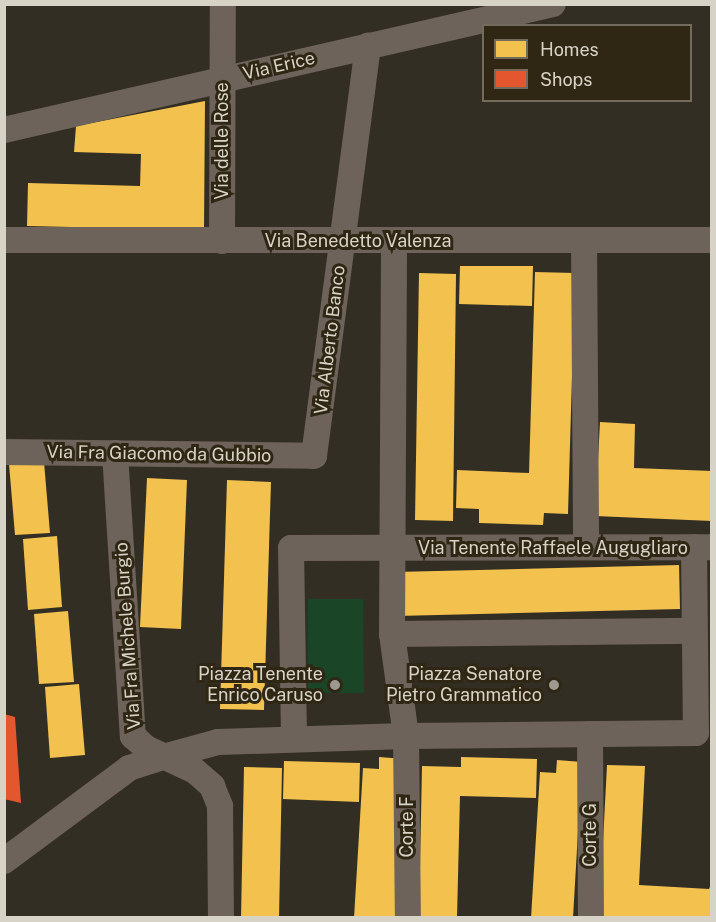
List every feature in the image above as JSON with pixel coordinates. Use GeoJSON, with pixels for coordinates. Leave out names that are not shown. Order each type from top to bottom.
{"type":"FeatureCollection","features":[{"type":"Feature","properties":{"kind":"street","name":"Via delle Rose"},"geometry":{"type":"LineString","coordinates":[[222,241],[223,4]]}},
{"type":"Feature","properties":{"kind":"street","name":"Via Erice"},"geometry":{"type":"LineString","coordinates":[[4,130],[553,4]]}},
{"type":"Feature","properties":{"kind":"street","name":"Via Alberto Banco"},"geometry":{"type":"LineString","coordinates":[[314,456],[369,46]]}},
{"type":"Feature","properties":{"kind":"street","name":"Via Benedetto Valenza"},"geometry":{"type":"LineString","coordinates":[[4,240],[394,242],[711,240]]}},
{"type":"Feature","properties":{"kind":"street","name":"Corte F"},"geometry":{"type":"LineString","coordinates":[[394,242],[393,634],[406,736],[408,918]]}},
{"type":"Feature","properties":{"kind":"street"},"geometry":{"type":"LineString","coordinates":[[584,242],[586,548]]}},
{"type":"Feature","properties":{"kind":"street","name":"Via Fra Giacomo da Gubbio"},"geometry":{"type":"LineString","coordinates":[[4,452],[314,456]]}},
{"type":"Feature","properties":{"kind":"street","name":"Via Fra Michele Burgio"},"geometry":{"type":"LineString","coordinates":[[115,453],[133,736],[163,757],[204,778],[212,786],[220,806],[221,918]]}},
{"type":"Feature","properties":{"kind":"street"},"geometry":{"type":"LineString","coordinates":[[4,861],[129,768],[218,742],[283,738],[406,736],[590,743],[696,734],[694,631],[703,547]]}},
{"type":"Feature","properties":{"kind":"street","name":"Via Tenente Raffaele Augugliaro"},"geometry":{"type":"LineString","coordinates":[[283,738],[291,548],[703,547]]}},
{"type":"Feature","properties":{"kind":"street"},"geometry":{"type":"LineString","coordinates":[[393,634],[694,631]]}},
{"type":"Feature","properties":{"kind":"street","name":"Corte G"},"geometry":{"type":"LineString","coordinates":[[590,743],[591,918]]}},
{"type":"Feature","properties":{"kind":"green space"},"geometry":{"type":"Polygon","coordinates":[[[308,599],[363,599],[364,693],[308,693],[308,599]]]}},
{"type":"Feature","properties":{"kind":"building: Homes"},"geometry":{"type":"Polygon","coordinates":[[[205,101],[204,230],[27,226],[28,183],[140,186],[141,154],[74,152],[76,126],[205,101]]]}},
{"type":"Feature","properties":{"kind":"building: Homes"},"geometry":{"type":"Polygon","coordinates":[[[460,266],[533,266],[532,306],[459,304],[460,266]]]}},
{"type":"Feature","properties":{"kind":"building: Homes"},"geometry":{"type":"Polygon","coordinates":[[[535,272],[575,273],[568,514],[544,513],[543,525],[479,523],[479,509],[456,508],[457,470],[529,473],[535,272]]]}},
{"type":"Feature","properties":{"kind":"building: Homes"},"geometry":{"type":"Polygon","coordinates":[[[419,273],[456,274],[453,521],[415,520],[419,273]]]}},
{"type":"Feature","properties":{"kind":"building: Homes"},"geometry":{"type":"Polygon","coordinates":[[[600,422],[635,424],[634,468],[712,471],[712,521],[595,516],[600,422]]]}},
{"type":"Feature","properties":{"kind":"building: Homes"},"geometry":{"type":"Polygon","coordinates":[[[44,462],[50,533],[15,535],[9,464],[44,462]]]}},
{"type":"Feature","properties":{"kind":"building: Homes"},"geometry":{"type":"Polygon","coordinates":[[[147,478],[187,480],[181,629],[140,627],[147,478]]]}},
{"type":"Feature","properties":{"kind":"building: Homes"},"geometry":{"type":"Polygon","coordinates":[[[227,480],[271,482],[264,710],[220,709],[227,480]]]}},
{"type":"Feature","properties":{"kind":"building: Homes"},"geometry":{"type":"Polygon","coordinates":[[[57,536],[62,607],[28,610],[23,539],[57,536]]]}},
{"type":"Feature","properties":{"kind":"building: Homes"},"geometry":{"type":"Polygon","coordinates":[[[679,565],[680,609],[397,616],[395,572],[679,565]]]}},
{"type":"Feature","properties":{"kind":"building: Homes"},"geometry":{"type":"Polygon","coordinates":[[[68,611],[74,682],[39,684],[34,614],[68,611]]]}},
{"type":"Feature","properties":{"kind":"building: Homes"},"geometry":{"type":"Polygon","coordinates":[[[79,684],[85,755],[50,758],[45,687],[79,684]]]}},
{"type":"Feature","properties":{"kind":"building: Homes"},"geometry":{"type":"Polygon","coordinates":[[[379,757],[405,759],[396,918],[354,918],[363,768],[379,769],[379,757]]]}},
{"type":"Feature","properties":{"kind":"building: Homes"},"geometry":{"type":"Polygon","coordinates":[[[461,757],[537,759],[536,798],[460,796],[457,918],[419,918],[422,766],[461,767],[461,757]]]}},
{"type":"Feature","properties":{"kind":"building: Homes"},"geometry":{"type":"Polygon","coordinates":[[[557,760],[582,762],[573,918],[531,918],[540,772],[556,773],[557,760]]]}},
{"type":"Feature","properties":{"kind":"building: Homes"},"geometry":{"type":"Polygon","coordinates":[[[284,761],[360,763],[359,802],[283,799],[284,761]]]}},
{"type":"Feature","properties":{"kind":"building: Homes"},"geometry":{"type":"Polygon","coordinates":[[[607,765],[645,766],[639,885],[709,889],[712,882],[712,918],[599,918],[607,765]]]}},
{"type":"Feature","properties":{"kind":"building: Homes"},"geometry":{"type":"Polygon","coordinates":[[[244,767],[282,768],[279,918],[241,918],[244,767]]]}},
{"type":"Feature","properties":{"kind":"building: Shops"},"geometry":{"type":"Polygon","coordinates":[[[4,714],[15,717],[21,803],[4,799],[4,714]]]}},
{"type":"Feature","properties":{"kind":"place","name":"Piazza Tenente Enrico Caruso"},"geometry":{"type":"Point","coordinates":[335,685]}},
{"type":"Feature","properties":{"kind":"place","name":"Piazza Senatore Pietro Grammatico"},"geometry":{"type":"Point","coordinates":[554,685]}}]}
